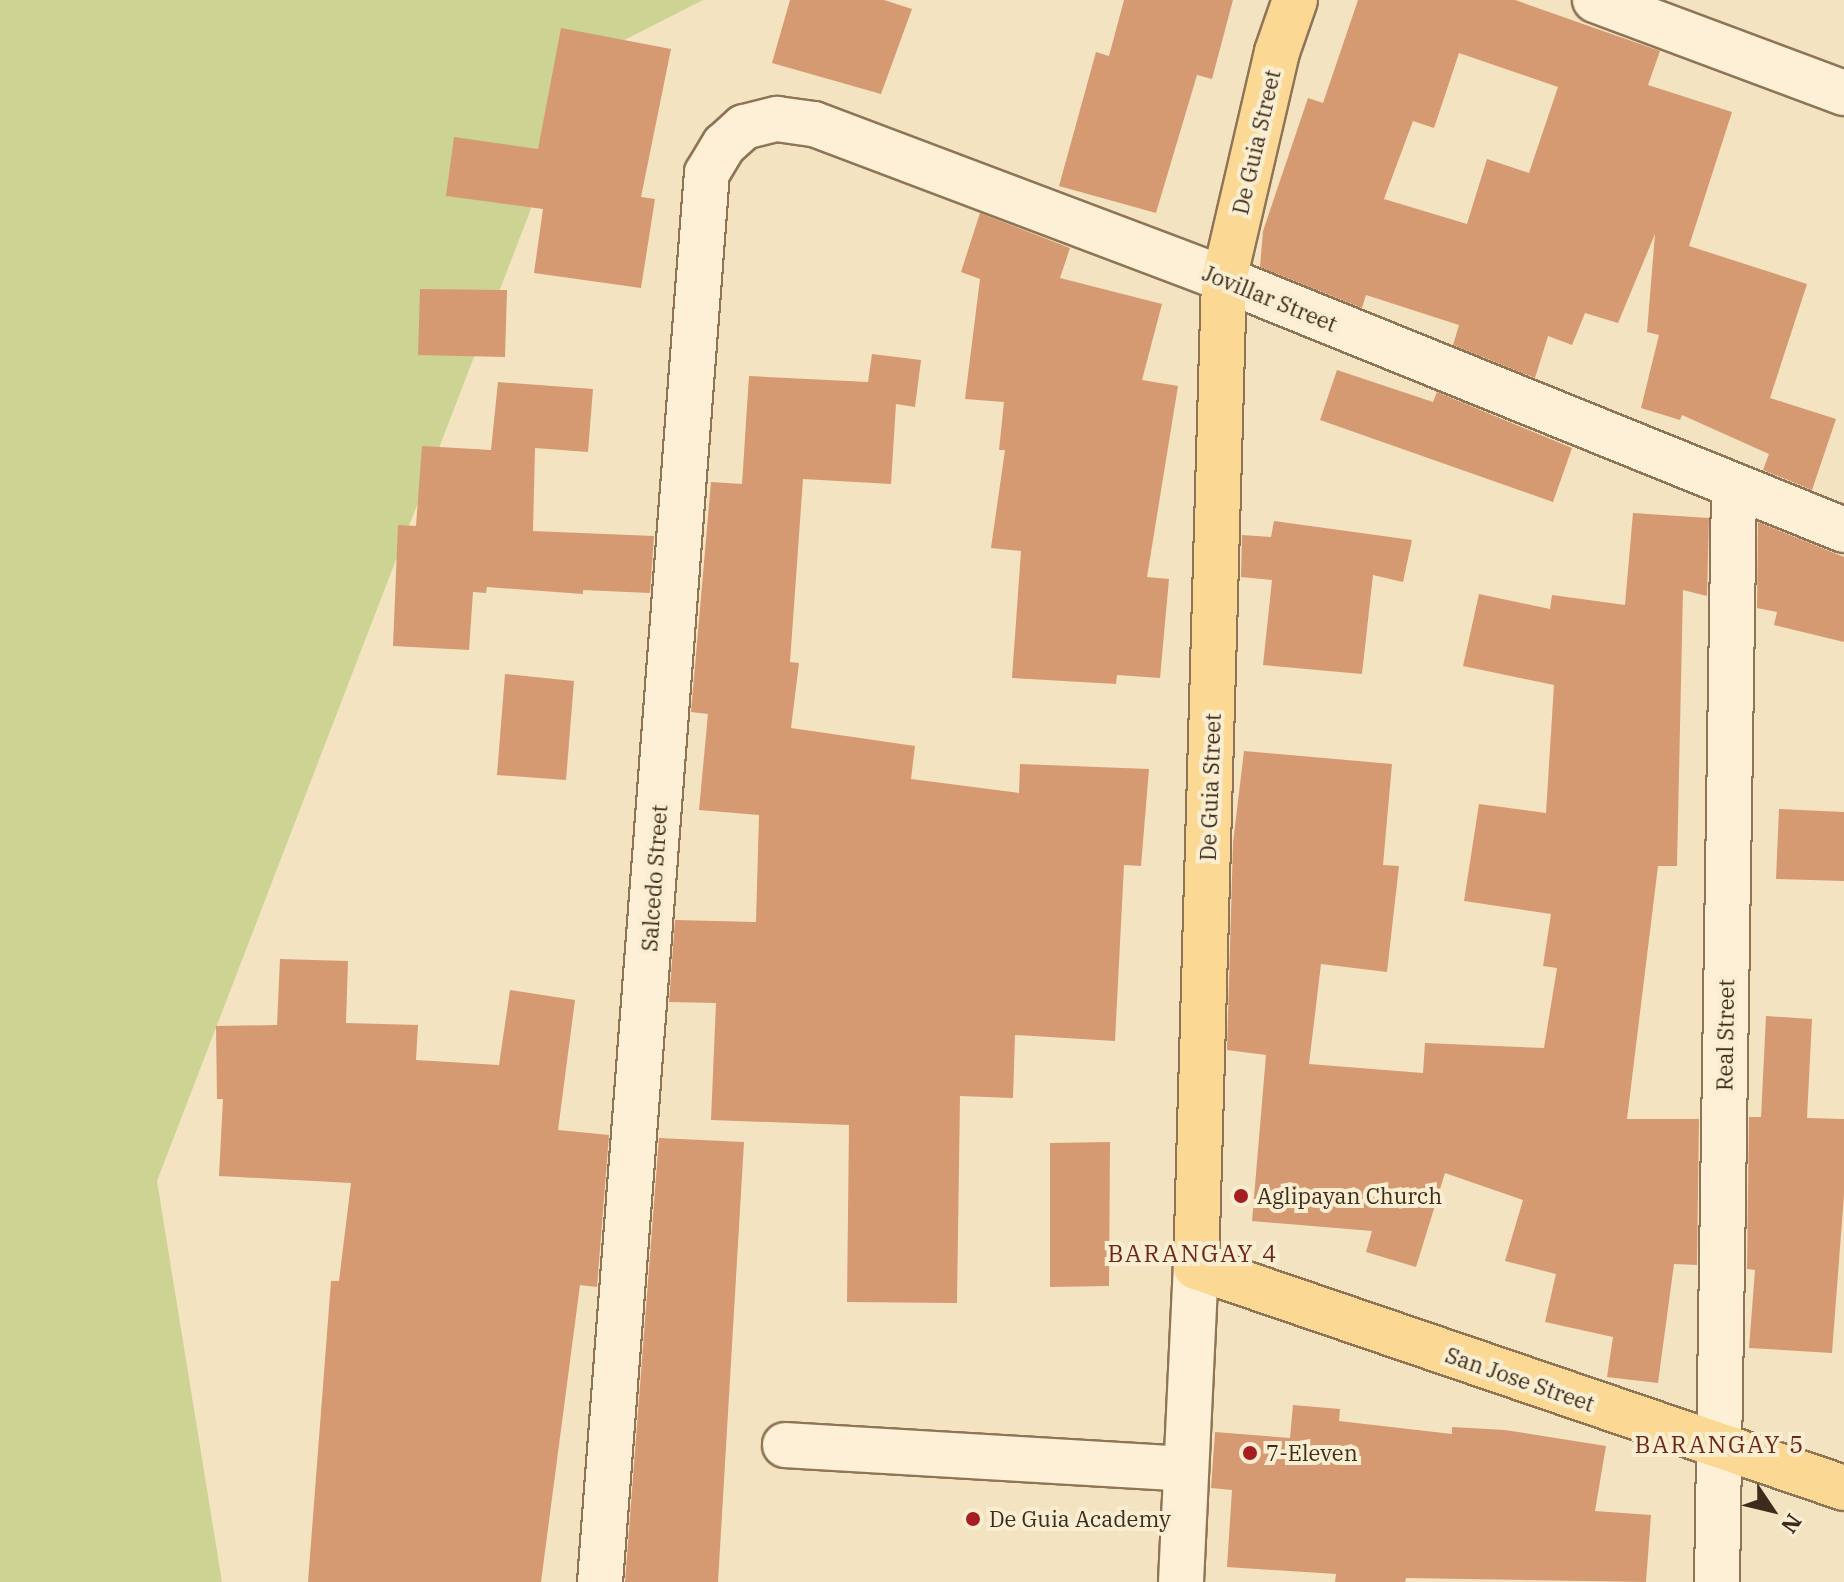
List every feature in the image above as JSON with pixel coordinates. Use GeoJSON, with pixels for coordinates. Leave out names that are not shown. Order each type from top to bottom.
{"type":"FeatureCollection","features":[{"type":"Feature","properties":{"kind":"main road","name":"De Guia Street"},"geometry":{"type":"LineString","coordinates":[[1196,1267],[1224,279],[1277,52],[1295,0]]}},
{"type":"Feature","properties":{"kind":"main road","name":"San Jose Street"},"geometry":{"type":"LineString","coordinates":[[1196,1267],[1844,1488]]}},
{"type":"Feature","properties":{"kind":"street"},"geometry":{"type":"LineString","coordinates":[[1595,0],[1844,93]]}},
{"type":"Feature","properties":{"kind":"street","name":"Jovillar Street"},"geometry":{"type":"LineString","coordinates":[[707,173],[724,145],[744,127],[777,119],[814,124],[1224,279],[1844,530]]}},
{"type":"Feature","properties":{"kind":"street","name":"Salcedo Street"},"geometry":{"type":"LineString","coordinates":[[600,1582],[707,173]]}},
{"type":"Feature","properties":{"kind":"street","name":"Real Street"},"geometry":{"type":"LineString","coordinates":[[1717,1582],[1734,488]]}},
{"type":"Feature","properties":{"kind":"street","name":"De Guia Street"},"geometry":{"type":"LineString","coordinates":[[1181,1582],[1196,1267]]}},
{"type":"Feature","properties":{"kind":"street"},"geometry":{"type":"LineString","coordinates":[[785,1445],[1185,1469]]}},
{"type":"Feature","properties":{"kind":"green space"},"geometry":{"type":"Polygon","coordinates":[[[0,0],[703,0],[589,58],[157,1181],[222,1582],[0,1582],[0,0]]]}},
{"type":"Feature","properties":{"kind":"building"},"geometry":{"type":"Polygon","coordinates":[[[790,0],[884,0],[912,9],[881,94],[772,63],[790,0]]]}},
{"type":"Feature","properties":{"kind":"building"},"geometry":{"type":"Polygon","coordinates":[[[1124,0],[1233,0],[1212,79],[1197,75],[1156,213],[1059,186],[1096,52],[1109,56],[1124,0]]]}},
{"type":"Feature","properties":{"kind":"building"},"geometry":{"type":"Polygon","coordinates":[[[1358,0],[1515,0],[1660,51],[1648,85],[1732,112],[1689,246],[1807,284],[1770,398],[1836,419],[1812,490],[1763,470],[1769,454],[1682,415],[1680,420],[1641,408],[1659,335],[1647,332],[1655,234],[1618,323],[1585,313],[1572,345],[1548,336],[1535,378],[1453,345],[1459,325],[1366,295],[1362,308],[1260,267],[1263,231],[1308,98],[1323,103],[1358,0]],[[1459,53],[1434,128],[1413,121],[1384,199],[1467,224],[1487,159],[1529,173],[1558,87],[1459,53]]]}},
{"type":"Feature","properties":{"kind":"building"},"geometry":{"type":"Polygon","coordinates":[[[561,28],[671,49],[641,197],[655,199],[641,288],[534,273],[543,209],[446,196],[454,137],[538,149],[561,28]]]}},
{"type":"Feature","properties":{"kind":"building"},"geometry":{"type":"Polygon","coordinates":[[[980,213],[1070,248],[1060,278],[1162,304],[1142,380],[1178,386],[1147,577],[1169,579],[1160,678],[1117,675],[1116,684],[1012,678],[1021,551],[991,548],[1005,450],[999,450],[1004,402],[965,399],[980,279],[961,272],[980,213]]]}},
{"type":"Feature","properties":{"kind":"building"},"geometry":{"type":"Polygon","coordinates":[[[420,289],[507,290],[505,357],[418,355],[420,289]]]}},
{"type":"Feature","properties":{"kind":"building"},"geometry":{"type":"Polygon","coordinates":[[[872,354],[921,360],[915,407],[896,404],[891,484],[803,479],[790,662],[799,663],[791,728],[915,746],[911,779],[1019,793],[1020,764],[1149,769],[1141,866],[1124,865],[1115,1041],[1015,1035],[1013,1098],[960,1096],[957,1303],[847,1302],[849,1125],[711,1120],[716,1003],[669,1002],[675,920],[756,922],[759,815],[699,810],[708,714],[691,712],[711,482],[742,484],[749,376],[868,382],[872,354]]]}},
{"type":"Feature","properties":{"kind":"building"},"geometry":{"type":"Polygon","coordinates":[[[1337,370],[1433,402],[1437,392],[1572,448],[1553,502],[1320,420],[1337,370]]]}},
{"type":"Feature","properties":{"kind":"building"},"geometry":{"type":"Polygon","coordinates":[[[498,382],[593,389],[588,452],[535,448],[533,531],[654,536],[650,593],[583,590],[583,594],[487,587],[486,593],[473,592],[469,650],[393,646],[398,525],[416,526],[422,446],[491,450],[498,382]]]}},
{"type":"Feature","properties":{"kind":"building"},"geometry":{"type":"Polygon","coordinates":[[[1633,513],[1709,518],[1707,596],[1683,590],[1677,866],[1658,866],[1627,1119],[1699,1119],[1697,1265],[1674,1264],[1658,1383],[1607,1377],[1613,1337],[1545,1322],[1556,1274],[1505,1261],[1523,1200],[1445,1173],[1416,1267],[1366,1252],[1372,1231],[1252,1221],[1266,1055],[1227,1050],[1233,843],[1244,751],[1392,764],[1383,865],[1399,866],[1387,972],[1321,964],[1309,1064],[1423,1073],[1425,1043],[1544,1048],[1557,968],[1543,966],[1551,914],[1464,901],[1479,804],[1546,813],[1554,685],[1463,666],[1479,594],[1550,609],[1552,595],[1625,605],[1633,513]]]}},
{"type":"Feature","properties":{"kind":"building"},"geometry":{"type":"Polygon","coordinates":[[[1274,521],[1412,540],[1403,582],[1373,575],[1362,674],[1263,665],[1272,580],[1241,577],[1242,535],[1271,537],[1274,521]]]}},
{"type":"Feature","properties":{"kind":"building"},"geometry":{"type":"Polygon","coordinates":[[[1758,522],[1844,557],[1844,642],[1774,625],[1777,612],[1757,608],[1758,522]]]}},
{"type":"Feature","properties":{"kind":"building"},"geometry":{"type":"Polygon","coordinates":[[[505,674],[574,681],[566,780],[497,775],[505,674]]]}},
{"type":"Feature","properties":{"kind":"building"},"geometry":{"type":"Polygon","coordinates":[[[1779,809],[1844,812],[1844,881],[1776,879],[1779,809]]]}},
{"type":"Feature","properties":{"kind":"building"},"geometry":{"type":"Polygon","coordinates":[[[280,959],[348,961],[346,1023],[418,1025],[416,1060],[499,1065],[510,990],[575,1000],[558,1130],[609,1135],[597,1287],[580,1285],[541,1582],[308,1582],[331,1281],[339,1281],[351,1183],[219,1176],[223,1099],[217,1099],[216,1026],[277,1025],[280,959]]]}},
{"type":"Feature","properties":{"kind":"building"},"geometry":{"type":"Polygon","coordinates":[[[1766,1016],[1812,1019],[1807,1118],[1844,1119],[1844,1195],[1832,1353],[1749,1348],[1755,1270],[1747,1269],[1749,1117],[1761,1117],[1766,1016]]]}},
{"type":"Feature","properties":{"kind":"building"},"geometry":{"type":"Polygon","coordinates":[[[659,1138],[744,1142],[718,1582],[625,1582],[659,1138]]]}},
{"type":"Feature","properties":{"kind":"building"},"geometry":{"type":"Polygon","coordinates":[[[1110,1142],[1109,1286],[1050,1287],[1050,1143],[1110,1142]]]}},
{"type":"Feature","properties":{"kind":"building"},"geometry":{"type":"Polygon","coordinates":[[[1293,1405],[1340,1409],[1339,1421],[1452,1434],[1452,1427],[1505,1430],[1606,1446],[1595,1511],[1651,1515],[1646,1582],[1406,1578],[1405,1582],[1335,1582],[1336,1574],[1227,1567],[1232,1490],[1211,1488],[1215,1432],[1290,1438],[1293,1405]]]}},
{"type":"Feature","properties":{"kind":"place","name":"Aglipayan Church"},"geometry":{"type":"Point","coordinates":[1241,1196]}},
{"type":"Feature","properties":{"kind":"place","name":"7-Eleven"},"geometry":{"type":"Point","coordinates":[1250,1453]}},
{"type":"Feature","properties":{"kind":"place","name":"De Guia Academy"},"geometry":{"type":"Point","coordinates":[973,1519]}},
{"type":"Feature","properties":{"kind":"district","name":"BARANGAY 4"},"geometry":{"type":"Point","coordinates":[1193,1254]}},
{"type":"Feature","properties":{"kind":"district","name":"BARANGAY 5"},"geometry":{"type":"Point","coordinates":[1720,1445]}}]}
